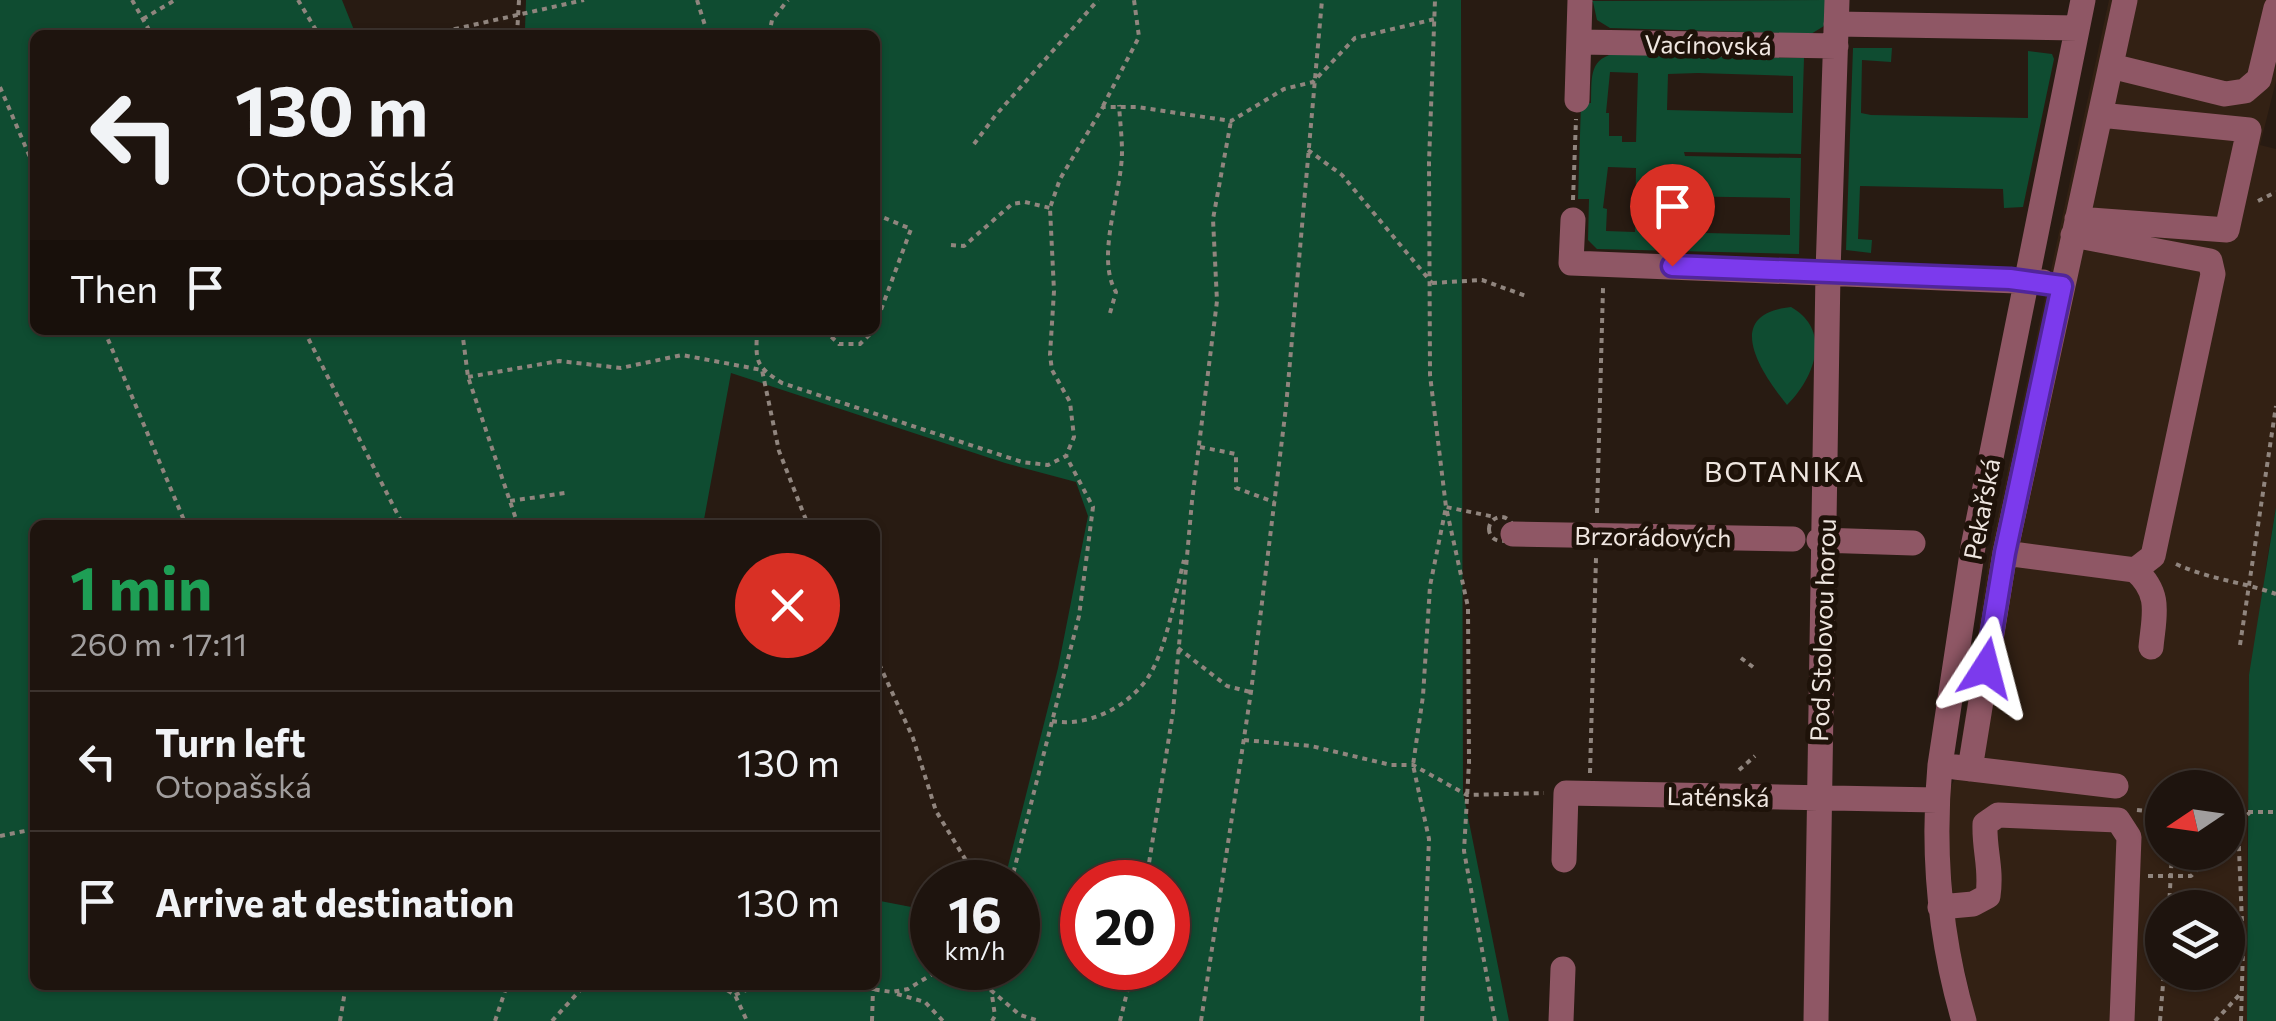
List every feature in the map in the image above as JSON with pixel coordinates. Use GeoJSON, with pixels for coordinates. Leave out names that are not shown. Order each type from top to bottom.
{"type":"FeatureCollection","features":[{"type":"Feature","properties":{"kind":"street"},"geometry":{"type":"LineString","coordinates":[[1577,100],[1580,0]]}},
{"type":"Feature","properties":{"kind":"street","name":"Pekařská"},"geometry":{"type":"LineString","coordinates":[[1964,1021],[1940,908],[1936,800],[1940,765],[1973,547],[2083,0]]}},
{"type":"Feature","properties":{"kind":"street","name":"Pekařská"},"geometry":{"type":"LineString","coordinates":[[1970,769],[2005,553],[2125,0]]}},
{"type":"Feature","properties":{"kind":"street"},"geometry":{"type":"LineString","coordinates":[[2111,66],[2225,94],[2245,91],[2259,79],[2276,8]]}},
{"type":"Feature","properties":{"kind":"street","name":"Vacínovská"},"geometry":{"type":"LineString","coordinates":[[1579,42],[1836,23],[2077,28]]}},
{"type":"Feature","properties":{"kind":"street","name":"Pod Stolovou horou"},"geometry":{"type":"LineString","coordinates":[[1816,1021],[1818,798],[1812,539],[1828,272],[1836,23]]}},
{"type":"Feature","properties":{"kind":"street"},"geometry":{"type":"LineString","coordinates":[[2075,227],[2227,230],[2249,130],[2100,115]]}},
{"type":"Feature","properties":{"kind":"street"},"geometry":{"type":"LineString","coordinates":[[1572,220],[1571,262],[2026,280],[2062,286]]}},
{"type":"Feature","properties":{"kind":"street"},"geometry":{"type":"LineString","coordinates":[[2075,227],[2210,261],[2213,274],[2144,563],[2155,600],[2151,648]]}},
{"type":"Feature","properties":{"kind":"street","name":"Brzorádových"},"geometry":{"type":"LineString","coordinates":[[1504,526],[1913,543]]}},
{"type":"Feature","properties":{"kind":"street"},"geometry":{"type":"LineString","coordinates":[[2005,553],[2144,563]]}},
{"type":"Feature","properties":{"kind":"street"},"geometry":{"type":"LineString","coordinates":[[1940,765],[2116,786]]}},
{"type":"Feature","properties":{"kind":"street"},"geometry":{"type":"LineString","coordinates":[[1564,860],[1566,793]]}},
{"type":"Feature","properties":{"kind":"street","name":"Laténská"},"geometry":{"type":"LineString","coordinates":[[1566,793],[1936,800]]}},
{"type":"Feature","properties":{"kind":"street"},"geometry":{"type":"LineString","coordinates":[[1940,908],[1973,904],[1988,896],[1991,871],[1984,824],[1998,815],[2118,820],[2128,838],[2122,1021]]}},
{"type":"Feature","properties":{"kind":"street"},"geometry":{"type":"LineString","coordinates":[[1561,1021],[1562,969]]}},
{"type":"Feature","properties":{"kind":"path"},"geometry":{"type":"LineString","coordinates":[[132,0],[149,30]]}},
{"type":"Feature","properties":{"kind":"path"},"geometry":{"type":"LineString","coordinates":[[143,19],[175,0]]}},
{"type":"Feature","properties":{"kind":"path"},"geometry":{"type":"LineString","coordinates":[[298,0],[316,30]]}},
{"type":"Feature","properties":{"kind":"path"},"geometry":{"type":"LineString","coordinates":[[517,30],[519,0]]}},
{"type":"Feature","properties":{"kind":"path"},"geometry":{"type":"LineString","coordinates":[[454,30],[584,0]]}},
{"type":"Feature","properties":{"kind":"path"},"geometry":{"type":"LineString","coordinates":[[697,0],[706,30]]}},
{"type":"Feature","properties":{"kind":"path"},"geometry":{"type":"LineString","coordinates":[[974,144],[1098,0]]}},
{"type":"Feature","properties":{"kind":"path"},"geometry":{"type":"LineString","coordinates":[[468,378],[559,361],[621,368],[682,354],[762,370],[782,383],[1022,462],[1048,465],[1066,456],[1074,437],[1070,402],[1052,370],[1050,354],[1054,291],[1050,208],[1060,178],[1139,37],[1134,0]]}},
{"type":"Feature","properties":{"kind":"path"},"geometry":{"type":"LineString","coordinates":[[1202,1021],[1251,692],[1286,407],[1322,0]]}},
{"type":"Feature","properties":{"kind":"path"},"geometry":{"type":"LineString","coordinates":[[1435,0],[1429,162],[1430,375],[1446,507],[1468,607],[1468,795],[1464,851],[1496,1021]]}},
{"type":"Feature","properties":{"kind":"path"},"geometry":{"type":"LineString","coordinates":[[770,30],[772,20],[786,1]]}},
{"type":"Feature","properties":{"kind":"path"},"geometry":{"type":"LineString","coordinates":[[1103,107],[1119,105],[1231,121],[1284,89],[1313,82],[1355,38],[1435,19]]}},
{"type":"Feature","properties":{"kind":"path"},"geometry":{"type":"LineString","coordinates":[[0,88],[30,157]]}},
{"type":"Feature","properties":{"kind":"path"},"geometry":{"type":"LineString","coordinates":[[1572,220],[1577,100]]}},
{"type":"Feature","properties":{"kind":"path"},"geometry":{"type":"LineString","coordinates":[[1110,312],[1116,292],[1109,280],[1110,234],[1122,154],[1119,105]]}},
{"type":"Feature","properties":{"kind":"path"},"geometry":{"type":"LineString","coordinates":[[1149,860],[1173,712],[1187,548],[1217,300],[1213,219],[1231,121]]}},
{"type":"Feature","properties":{"kind":"path"},"geometry":{"type":"LineString","coordinates":[[1308,150],[1342,174],[1432,283]]}},
{"type":"Feature","properties":{"kind":"path"},"geometry":{"type":"LineString","coordinates":[[951,245],[964,246],[1012,204],[1025,202],[1050,208]]}},
{"type":"Feature","properties":{"kind":"path"},"geometry":{"type":"LineString","coordinates":[[880,216],[911,229],[880,312]]}},
{"type":"Feature","properties":{"kind":"path"},"geometry":{"type":"LineString","coordinates":[[1432,283],[1482,280],[1526,296]]}},
{"type":"Feature","properties":{"kind":"path"},"geometry":{"type":"LineString","coordinates":[[106,335],[184,520]]}},
{"type":"Feature","properties":{"kind":"path"},"geometry":{"type":"LineString","coordinates":[[307,335],[400,520]]}},
{"type":"Feature","properties":{"kind":"path"},"geometry":{"type":"LineString","coordinates":[[463,335],[468,378],[516,520]]}},
{"type":"Feature","properties":{"kind":"path"},"geometry":{"type":"LineString","coordinates":[[757,335],[756,358],[780,452],[806,520]]}},
{"type":"Feature","properties":{"kind":"path"},"geometry":{"type":"LineString","coordinates":[[830,335],[840,344],[860,344],[868,335]]}},
{"type":"Feature","properties":{"kind":"path"},"geometry":{"type":"LineString","coordinates":[[2240,646],[2276,406]]}},
{"type":"Feature","properties":{"kind":"path"},"geometry":{"type":"LineString","coordinates":[[1198,446],[1236,454],[1236,488],[1274,502]]}},
{"type":"Feature","properties":{"kind":"path"},"geometry":{"type":"LineString","coordinates":[[1017,860],[1079,616],[1094,506],[1066,456]]}},
{"type":"Feature","properties":{"kind":"path"},"geometry":{"type":"LineString","coordinates":[[510,501],[565,493]]}},
{"type":"Feature","properties":{"kind":"path"},"geometry":{"type":"LineString","coordinates":[[1446,507],[1504,526]]}},
{"type":"Feature","properties":{"kind":"path"},"geometry":{"type":"LineString","coordinates":[[1422,1021],[1429,840],[1413,765],[1424,696],[1430,586],[1446,507]]}},
{"type":"Feature","properties":{"kind":"path"},"geometry":{"type":"LineString","coordinates":[[1052,721],[1073,725],[1102,715],[1125,701],[1148,678],[1160,649],[1187,548]]}},
{"type":"Feature","properties":{"kind":"path"},"geometry":{"type":"LineString","coordinates":[[2144,563],[2247,584],[2276,594]]}},
{"type":"Feature","properties":{"kind":"path"},"geometry":{"type":"LineString","coordinates":[[1178,648],[1228,686],[1251,692]]}},
{"type":"Feature","properties":{"kind":"path"},"geometry":{"type":"LineString","coordinates":[[1742,658],[1757,670]]}},
{"type":"Feature","properties":{"kind":"path"},"geometry":{"type":"LineString","coordinates":[[880,665],[913,738],[936,812],[965,860]]}},
{"type":"Feature","properties":{"kind":"path"},"geometry":{"type":"LineString","coordinates":[[1244,740],[1311,746],[1391,765],[1413,765],[1468,795],[1566,793]]}},
{"type":"Feature","properties":{"kind":"path"},"geometry":{"type":"LineString","coordinates":[[1739,770],[1755,756]]}},
{"type":"Feature","properties":{"kind":"path"},"geometry":{"type":"LineString","coordinates":[[2245,812],[2276,812]]}},
{"type":"Feature","properties":{"kind":"path"},"geometry":{"type":"LineString","coordinates":[[2245,817],[2250,812]]}},
{"type":"Feature","properties":{"kind":"path"},"geometry":{"type":"LineString","coordinates":[[0,836],[30,830]]}},
{"type":"Feature","properties":{"kind":"path"},"geometry":{"type":"LineString","coordinates":[[2169,890],[2170,870]]}},
{"type":"Feature","properties":{"kind":"path"},"geometry":{"type":"LineString","coordinates":[[2127,876],[2191,876],[2196,870]]}},
{"type":"Feature","properties":{"kind":"path"},"geometry":{"type":"LineString","coordinates":[[2240,870],[2241,1021]]}},
{"type":"Feature","properties":{"kind":"path"},"geometry":{"type":"LineString","coordinates":[[892,992],[910,988]]}},
{"type":"Feature","properties":{"kind":"path"},"geometry":{"type":"LineString","coordinates":[[340,1021],[345,990]]}},
{"type":"Feature","properties":{"kind":"path"},"geometry":{"type":"LineString","coordinates":[[496,1021],[505,990]]}},
{"type":"Feature","properties":{"kind":"path"},"geometry":{"type":"LineString","coordinates":[[552,1021],[580,990]]}},
{"type":"Feature","properties":{"kind":"path"},"geometry":{"type":"LineString","coordinates":[[728,990],[735,994],[747,1021]]}},
{"type":"Feature","properties":{"kind":"path"},"geometry":{"type":"LineString","coordinates":[[735,994],[745,990]]}},
{"type":"Feature","properties":{"kind":"path"},"geometry":{"type":"LineString","coordinates":[[872,1021],[873,990],[924,1002],[943,1021]]}},
{"type":"Feature","properties":{"kind":"path"},"geometry":{"type":"LineString","coordinates":[[990,990],[995,1016],[992,1021]]}},
{"type":"Feature","properties":{"kind":"path"},"geometry":{"type":"LineString","coordinates":[[992,990],[1020,1015],[1040,1021]]}},
{"type":"Feature","properties":{"kind":"path"},"geometry":{"type":"LineString","coordinates":[[1120,1021],[1127,990]]}},
{"type":"Feature","properties":{"kind":"path"},"geometry":{"type":"LineString","coordinates":[[2160,1021],[2163,990]]}},
{"type":"Feature","properties":{"kind":"path"},"geometry":{"type":"LineString","coordinates":[[2216,1021],[2242,992]]}},
{"type":"Feature","properties":{"kind":"shaded area"},"geometry":{"type":"Polygon","coordinates":[[[2109,0],[2276,0],[2276,81],[2260,145],[2276,149],[2276,507],[2266,566],[2247,825],[2247,1021],[1976,1021],[1956,933],[1948,842],[1949,790],[1956,777],[1989,558],[2109,0]]]}},
{"type":"Feature","properties":{"kind":"green space"},"geometry":{"type":"Polygon","coordinates":[[[0,0],[342,0],[354,30],[30,30],[30,335],[880,335],[880,30],[524,30],[526,0],[1461,0],[1463,792],[1509,1021],[0,1021],[0,0]]]}},
{"type":"Feature","properties":{"kind":"green space"},"geometry":{"type":"Polygon","coordinates":[[[1826,0],[1824,26],[1811,34],[1610,28],[1597,20],[1593,2],[1584,1],[1826,0]]]}},
{"type":"Feature","properties":{"kind":"green space"},"geometry":{"type":"Polygon","coordinates":[[[1853,48],[1892,48],[1891,62],[1862,60],[1861,113],[1871,115],[2028,118],[2028,51],[2052,54],[2023,207],[2004,208],[2003,189],[1860,186],[1858,239],[1872,240],[1871,253],[1846,250],[1853,48]]]}},
{"type":"Feature","properties":{"kind":"green space"},"geometry":{"type":"Polygon","coordinates":[[[1613,54],[1804,58],[1801,154],[1684,152],[1685,156],[1801,158],[1799,254],[1597,249],[1588,240],[1589,199],[1578,199],[1581,103],[1591,103],[1593,72],[1605,57],[1613,54]],[[1610,72],[1606,113],[1609,136],[1622,136],[1622,142],[1636,142],[1638,73],[1610,72]],[[1668,74],[1667,110],[1793,113],[1793,76],[1668,74]],[[1608,167],[1603,208],[1607,209],[1606,231],[1635,232],[1636,168],[1608,167]],[[1665,196],[1664,232],[1790,235],[1790,198],[1665,196]]]}},
{"type":"Feature","properties":{"kind":"green space"},"geometry":{"type":"Polygon","coordinates":[[[1791,307],[1812,329],[1815,355],[1805,382],[1787,405],[1759,363],[1752,333],[1757,321],[1769,312],[1791,307]]]}},
{"type":"Feature","properties":{"kind":"green space"},"geometry":{"type":"Polygon","coordinates":[[[2276,507],[2276,1021],[2247,1021],[2249,675],[2276,507]]]}},
{"type":"Feature","properties":{"kind":"district","name":"BOTANIKA"},"geometry":{"type":"Point","coordinates":[1785,471]}},
{"type":"Feature","properties":{"kind":"route"},"geometry":{"type":"LineString","coordinates":[[1672,266],[2010,279],[2062,286],[2005,553],[1986,668]]}}]}
